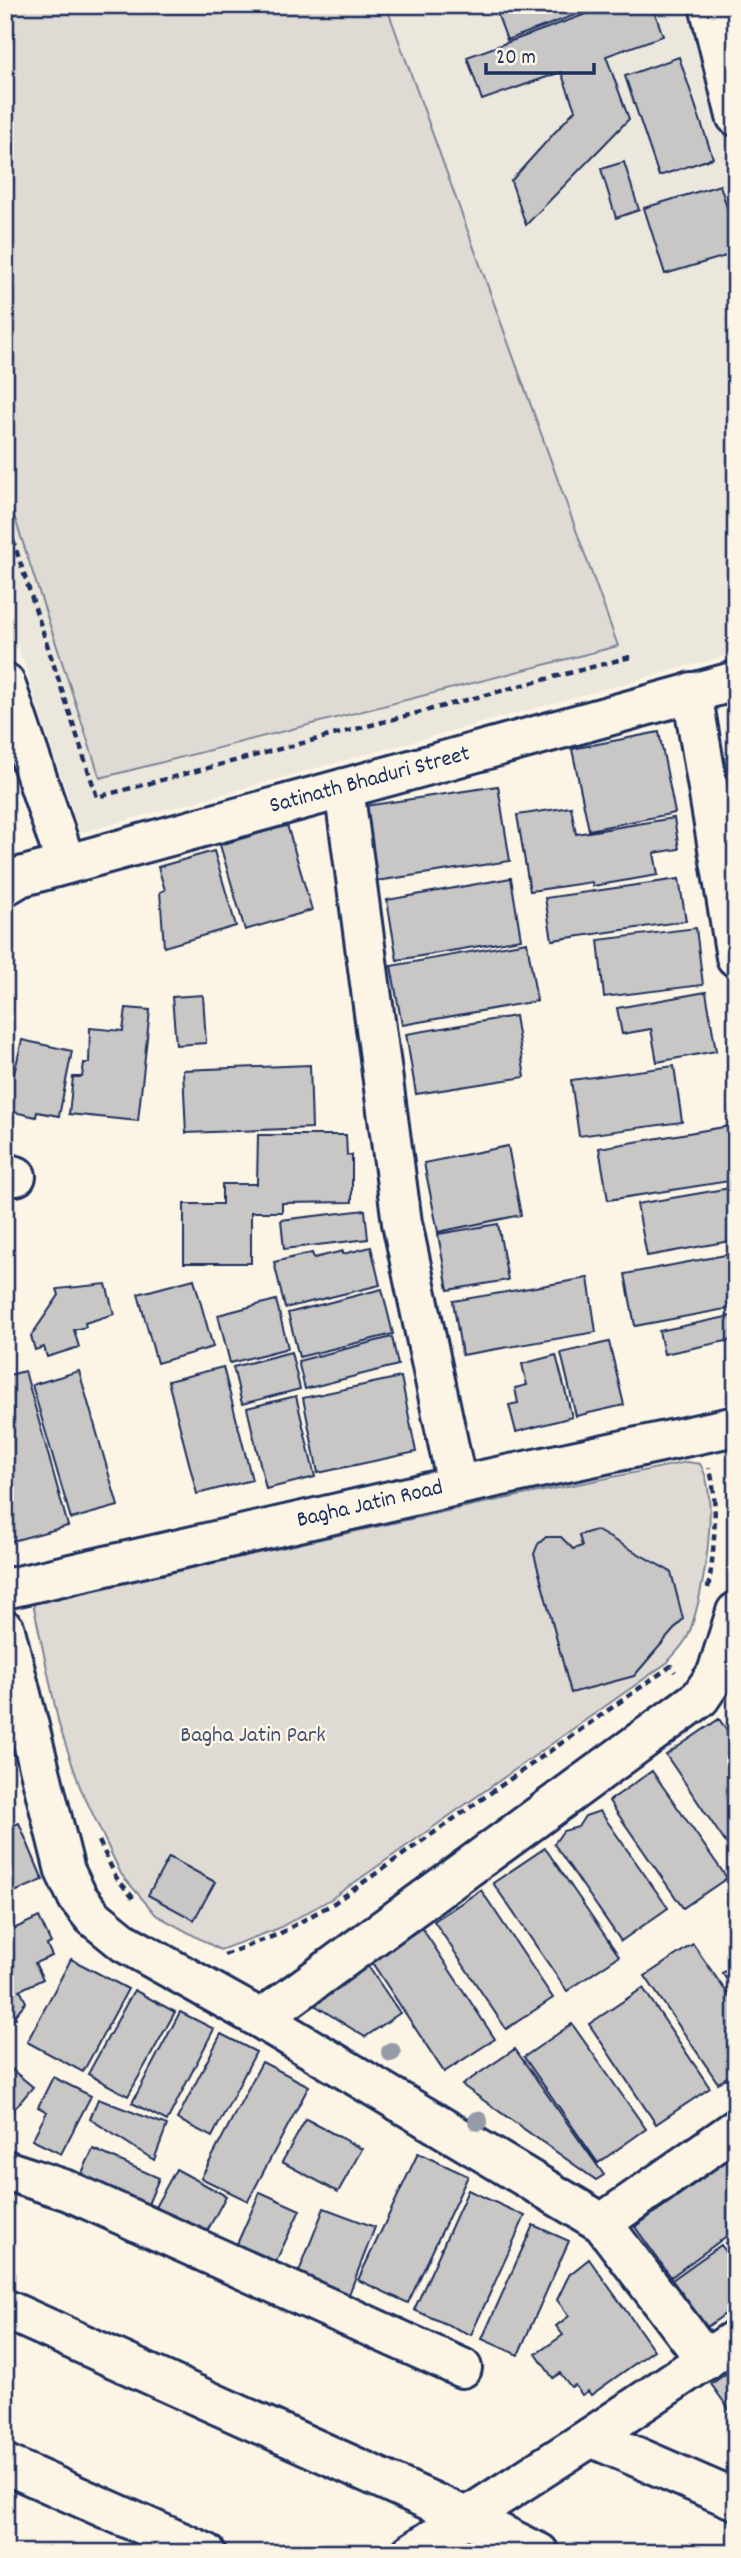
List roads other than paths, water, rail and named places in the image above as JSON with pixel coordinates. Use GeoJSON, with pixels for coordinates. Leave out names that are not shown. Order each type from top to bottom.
{"type":"FeatureCollection","features":[{"type":"Feature","properties":{"kind":"street"},"geometry":{"type":"LineString","coordinates":[[709,5],[736,116]]}},
{"type":"Feature","properties":{"kind":"street","name":"Satinath Bhaduri Street"},"geometry":{"type":"LineString","coordinates":[[5,886],[20,877],[66,864],[736,681]]}},
{"type":"Feature","properties":{"kind":"street"},"geometry":{"type":"LineString","coordinates":[[5,683],[66,864]]}},
{"type":"Feature","properties":{"kind":"street"},"geometry":{"type":"LineString","coordinates":[[692,692],[736,957]]}},
{"type":"Feature","properties":{"kind":"street"},"geometry":{"type":"LineString","coordinates":[[344,788],[402,1223],[457,1485]]}},
{"type":"Feature","properties":{"kind":"street","name":"Bagha Jatin Road"},"geometry":{"type":"LineString","coordinates":[[5,1589],[457,1485],[736,1426]]}},
{"type":"Feature","properties":{"kind":"street"},"geometry":{"type":"LineString","coordinates":[[261,2019],[700,1698],[717,1673],[721,1605]]}},
{"type":"Feature","properties":{"kind":"street"},"geometry":{"type":"LineString","coordinates":[[5,1630],[65,1871],[78,1898],[93,1917],[125,1943],[261,2019],[602,2223],[721,2349],[411,2553]]}},
{"type":"Feature","properties":{"kind":"street"},"geometry":{"type":"LineString","coordinates":[[602,2223],[736,2129]]}},
{"type":"Feature","properties":{"kind":"street"},"geometry":{"type":"LineString","coordinates":[[5,2170],[69,2191],[462,2368]]}},
{"type":"Feature","properties":{"kind":"street"},"geometry":{"type":"LineString","coordinates":[[5,2309],[466,2517],[539,2553]]}},
{"type":"Feature","properties":{"kind":"street"},"geometry":{"type":"LineString","coordinates":[[591,2437],[736,2500]]}},
{"type":"Feature","properties":{"kind":"street"},"geometry":{"type":"LineString","coordinates":[[5,2464],[206,2553]]}},
{"type":"Feature","properties":{"kind":"park label","name":"Bagha Jatin Park"},"geometry":{"type":"Point","coordinates":[253,1736]}}]}
